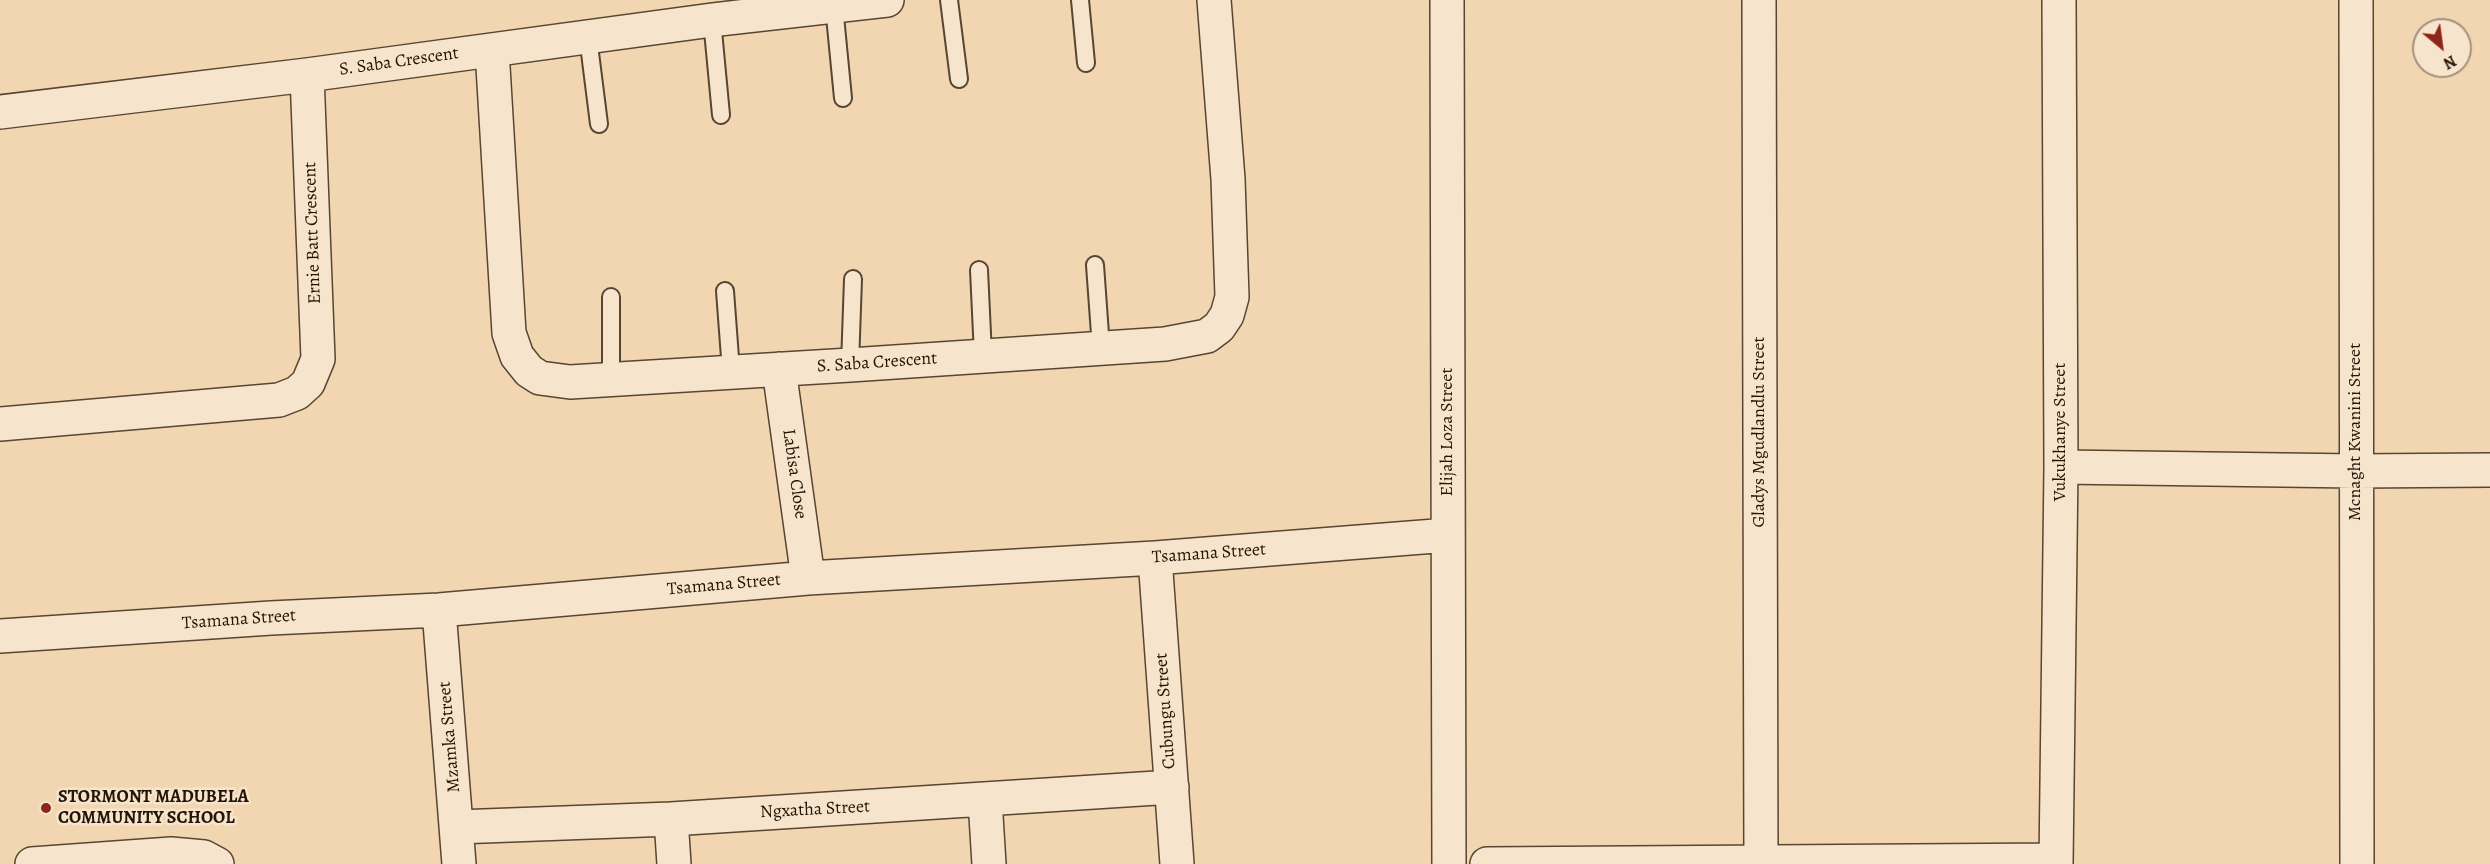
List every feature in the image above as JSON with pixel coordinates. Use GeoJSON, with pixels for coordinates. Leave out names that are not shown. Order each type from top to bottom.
{"type":"FeatureCollection","features":[{"type":"Feature","properties":{"kind":"street","name":"S. Saba Crescent"},"geometry":{"type":"LineString","coordinates":[[307,75],[712,20],[887,0]]}},
{"type":"Feature","properties":{"kind":"street","name":"S. Saba Crescent"},"geometry":{"type":"LineString","coordinates":[[492,50],[509,333],[517,356],[529,371],[540,378],[570,382],[611,380],[1101,348],[1193,340],[1207,336],[1219,327],[1227,315],[1232,297],[1227,179],[1214,0]]}},
{"type":"Feature","properties":{"kind":"street","name":"Elijah Loza Street"},"geometry":{"type":"LineString","coordinates":[[1447,0],[1449,864]]}},
{"type":"Feature","properties":{"kind":"street","name":"Gladys Mgudlandlu Street"},"geometry":{"type":"LineString","coordinates":[[1760,0],[1761,862]]}},
{"type":"Feature","properties":{"kind":"street","name":"Vukukhanye Street"},"geometry":{"type":"LineString","coordinates":[[2056,862],[2061,467],[2059,0]]}},
{"type":"Feature","properties":{"kind":"street","name":"Mcnaght Kwanini Street"},"geometry":{"type":"LineString","coordinates":[[2356,0],[2357,864]]}},
{"type":"Feature","properties":{"kind":"street"},"geometry":{"type":"LineString","coordinates":[[0,112],[307,75]]}},
{"type":"Feature","properties":{"kind":"street","name":"Ernie Batt Crescent"},"geometry":{"type":"LineString","coordinates":[[0,424],[279,400],[297,393],[308,383],[318,360],[307,75]]}},
{"type":"Feature","properties":{"kind":"street","name":"Labisa Close"},"geometry":{"type":"LineString","coordinates":[[779,369],[808,578]]}},
{"type":"Feature","properties":{"kind":"street"},"geometry":{"type":"LineString","coordinates":[[2061,467],[2356,471],[2490,470]]}},
{"type":"Feature","properties":{"kind":"street","name":"Tsamana Street"},"geometry":{"type":"LineString","coordinates":[[0,636],[271,618],[439,610],[808,578],[1155,558],[1448,535]]}},
{"type":"Feature","properties":{"kind":"street","name":"Cubungu Street"},"geometry":{"type":"LineString","coordinates":[[1155,558],[1177,864]]}},
{"type":"Feature","properties":{"kind":"street","name":"Mzamka Street"},"geometry":{"type":"LineString","coordinates":[[439,610],[458,827],[459,864]]}},
{"type":"Feature","properties":{"kind":"street","name":"Ngxatha Street"},"geometry":{"type":"LineString","coordinates":[[458,827],[671,819],[1172,787]]}},
{"type":"Feature","properties":{"kind":"street"},"geometry":{"type":"LineString","coordinates":[[985,800],[989,864]]}},
{"type":"Feature","properties":{"kind":"street"},"geometry":{"type":"LineString","coordinates":[[671,819],[674,864]]}},
{"type":"Feature","properties":{"kind":"street"},"geometry":{"type":"LineString","coordinates":[[50,863],[189,854],[204,857],[217,864]]}},
{"type":"Feature","properties":{"kind":"street"},"geometry":{"type":"LineString","coordinates":[[1486,864],[2056,862]]}},
{"type":"Feature","properties":{"kind":"lane"},"geometry":{"type":"LineString","coordinates":[[949,0],[959,79]]}},
{"type":"Feature","properties":{"kind":"lane"},"geometry":{"type":"LineString","coordinates":[[1080,0],[1086,63]]}},
{"type":"Feature","properties":{"kind":"lane"},"geometry":{"type":"LineString","coordinates":[[834,6],[843,98]]}},
{"type":"Feature","properties":{"kind":"lane"},"geometry":{"type":"LineString","coordinates":[[712,20],[721,115]]}},
{"type":"Feature","properties":{"kind":"lane"},"geometry":{"type":"LineString","coordinates":[[588,37],[598,124]]}},
{"type":"Feature","properties":{"kind":"lane"},"geometry":{"type":"LineString","coordinates":[[1095,265],[1101,348]]}},
{"type":"Feature","properties":{"kind":"lane"},"geometry":{"type":"LineString","coordinates":[[979,270],[983,355]]}},
{"type":"Feature","properties":{"kind":"lane"},"geometry":{"type":"LineString","coordinates":[[850,365],[853,279]]}},
{"type":"Feature","properties":{"kind":"lane"},"geometry":{"type":"LineString","coordinates":[[725,291],[731,371]]}},
{"type":"Feature","properties":{"kind":"lane"},"geometry":{"type":"LineString","coordinates":[[611,297],[611,380]]}},
{"type":"Feature","properties":{"kind":"place","name":"STORMONT MADUBELA COMMUNITY SCHOOL"},"geometry":{"type":"Point","coordinates":[46,808]}}]}
